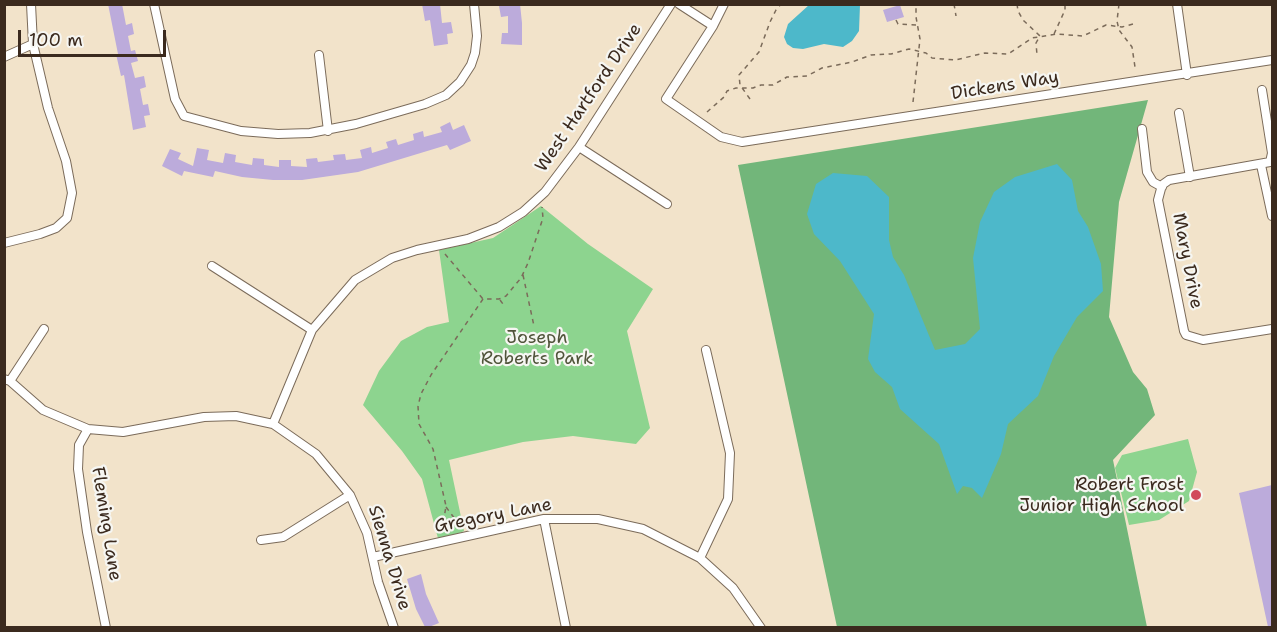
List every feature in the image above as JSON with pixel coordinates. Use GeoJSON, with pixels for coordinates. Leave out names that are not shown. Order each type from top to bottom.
{"type":"FeatureCollection","features":[{"type":"Feature","properties":{"kind":"street"},"geometry":{"type":"LineString","coordinates":[[4,243],[56,228],[68,218],[72,193],[66,161],[48,108],[33,44],[31,4]]}},
{"type":"Feature","properties":{"kind":"street"},"geometry":{"type":"LineString","coordinates":[[154,4],[174,99],[184,116],[241,131],[279,134],[328,130],[425,104],[454,88],[465,75],[475,52],[477,36],[474,4]]}},
{"type":"Feature","properties":{"kind":"street","name":"West Hartford Drive"},"geometry":{"type":"LineString","coordinates":[[273,424],[312,330],[355,280],[392,258],[468,239],[499,227],[523,212],[540,197],[579,147],[671,4]]}},
{"type":"Feature","properties":{"kind":"street"},"geometry":{"type":"LineString","coordinates":[[679,4],[713,26],[724,4]]}},
{"type":"Feature","properties":{"kind":"street"},"geometry":{"type":"LineString","coordinates":[[1178,4],[1187,75]]}},
{"type":"Feature","properties":{"kind":"street","name":"Dickens Way"},"geometry":{"type":"LineString","coordinates":[[713,26],[666,99],[721,137],[742,142],[1187,75],[1272,60]]}},
{"type":"Feature","properties":{"kind":"street"},"geometry":{"type":"LineString","coordinates":[[4,57],[33,44]]}},
{"type":"Feature","properties":{"kind":"street"},"geometry":{"type":"LineString","coordinates":[[320,55],[328,130]]}},
{"type":"Feature","properties":{"kind":"street"},"geometry":{"type":"LineString","coordinates":[[1142,129],[1147,172],[1153,182],[1162,187],[1169,180],[1261,165],[1272,159],[1262,90]]}},
{"type":"Feature","properties":{"kind":"street"},"geometry":{"type":"LineString","coordinates":[[1179,113],[1190,177]]}},
{"type":"Feature","properties":{"kind":"street"},"geometry":{"type":"LineString","coordinates":[[579,147],[667,204]]}},
{"type":"Feature","properties":{"kind":"street"},"geometry":{"type":"LineString","coordinates":[[1261,165],[1272,216]]}},
{"type":"Feature","properties":{"kind":"street","name":"Mary Drive"},"geometry":{"type":"LineString","coordinates":[[1162,187],[1158,200],[1184,331],[1192,338],[1203,340],[1272,329]]}},
{"type":"Feature","properties":{"kind":"street"},"geometry":{"type":"LineString","coordinates":[[212,266],[312,330]]}},
{"type":"Feature","properties":{"kind":"street"},"geometry":{"type":"LineString","coordinates":[[7,380],[44,329]]}},
{"type":"Feature","properties":{"kind":"street"},"geometry":{"type":"LineString","coordinates":[[700,558],[728,498],[730,453],[706,350]]}},
{"type":"Feature","properties":{"kind":"street","name":"Sienna Drive"},"geometry":{"type":"LineString","coordinates":[[7,380],[43,410],[88,429],[123,432],[204,417],[236,416],[273,424],[316,454],[351,495],[362,518],[378,582],[394,627]]}},
{"type":"Feature","properties":{"kind":"street","name":"Fleming Lane"},"geometry":{"type":"LineString","coordinates":[[88,429],[79,445],[78,469],[87,532],[106,627]]}},
{"type":"Feature","properties":{"kind":"street"},"geometry":{"type":"LineString","coordinates":[[261,540],[283,537],[351,495]]}},
{"type":"Feature","properties":{"kind":"street"},"geometry":{"type":"LineString","coordinates":[[544,519],[566,627]]}},
{"type":"Feature","properties":{"kind":"street","name":"Gregory Lane"},"geometry":{"type":"LineString","coordinates":[[372,557],[544,519],[598,519],[643,529],[700,558],[733,588],[761,627]]}},
{"type":"Feature","properties":{"kind":"path"},"geometry":{"type":"LineString","coordinates":[[750,99],[742,88],[739,75],[759,52],[770,22],[782,4]]}},
{"type":"Feature","properties":{"kind":"path"},"geometry":{"type":"LineString","coordinates":[[913,102],[920,39],[916,4]]}},
{"type":"Feature","properties":{"kind":"path"},"geometry":{"type":"LineString","coordinates":[[954,4],[956,16]]}},
{"type":"Feature","properties":{"kind":"path"},"geometry":{"type":"LineString","coordinates":[[1017,4],[1023,20],[1040,36]]}},
{"type":"Feature","properties":{"kind":"path"},"geometry":{"type":"LineString","coordinates":[[1054,34],[1065,10],[1065,4]]}},
{"type":"Feature","properties":{"kind":"path"},"geometry":{"type":"LineString","coordinates":[[1119,4],[1118,26],[1132,47],[1135,68]]}},
{"type":"Feature","properties":{"kind":"path"},"geometry":{"type":"LineString","coordinates":[[896,20],[897,24],[918,25]]}},
{"type":"Feature","properties":{"kind":"path"},"geometry":{"type":"LineString","coordinates":[[707,112],[724,97],[727,91],[773,85],[787,77],[807,76],[822,68],[871,55],[917,50],[927,53],[932,58],[955,60],[986,52],[1008,54],[1032,38],[1040,36],[1054,34],[1083,36],[1100,27],[1122,27],[1137,23]]}},
{"type":"Feature","properties":{"kind":"path"},"geometry":{"type":"LineString","coordinates":[[1037,55],[1036,43],[1040,36]]}},
{"type":"Feature","properties":{"kind":"path"},"geometry":{"type":"LineString","coordinates":[[442,245],[446,257],[483,298],[499,299],[513,289],[523,274],[543,218],[540,197]]}},
{"type":"Feature","properties":{"kind":"path"},"geometry":{"type":"LineString","coordinates":[[523,274],[534,326]]}},
{"type":"Feature","properties":{"kind":"path"},"geometry":{"type":"LineString","coordinates":[[442,534],[446,506],[433,449],[419,424],[418,406],[421,393],[483,298]]}},
{"type":"Feature","properties":{"kind":"path"},"geometry":{"type":"LineString","coordinates":[[499,299],[503,304]]}},
{"type":"Feature","properties":{"kind":"path"},"geometry":{"type":"LineString","coordinates":[[446,506],[458,523]]}},
{"type":"Feature","properties":{"kind":"green space"},"geometry":{"type":"Polygon","coordinates":[[[1148,100],[1119,202],[1109,317],[1133,372],[1147,389],[1155,415],[1113,460],[1147,627],[837,627],[738,165],[1148,100]]]}},
{"type":"Feature","properties":{"kind":"green space","name":"Joseph Roberts Park"},"geometry":{"type":"Polygon","coordinates":[[[541,206],[588,244],[653,289],[627,331],[650,428],[636,444],[573,436],[523,442],[449,460],[464,531],[439,542],[422,479],[402,451],[363,405],[379,371],[401,341],[427,327],[449,322],[439,250],[493,238],[541,206]]]}},
{"type":"Feature","properties":{"kind":"green space"},"geometry":{"type":"Polygon","coordinates":[[[1188,439],[1197,472],[1189,501],[1159,520],[1129,525],[1115,468],[1122,455],[1188,439]]]}},
{"type":"Feature","properties":{"kind":"water"},"geometry":{"type":"Polygon","coordinates":[[[809,5],[860,5],[859,31],[852,41],[843,47],[824,44],[803,49],[793,48],[787,44],[784,37],[788,24],[809,5]]]}},
{"type":"Feature","properties":{"kind":"water"},"geometry":{"type":"Polygon","coordinates":[[[1057,164],[1072,180],[1078,211],[1088,227],[1101,264],[1103,291],[1077,317],[1054,356],[1038,396],[1008,424],[1001,454],[982,498],[972,488],[963,486],[957,494],[939,444],[900,409],[892,387],[875,372],[868,359],[874,314],[840,261],[814,234],[807,214],[816,184],[833,173],[867,176],[889,197],[889,240],[893,257],[904,275],[935,350],[965,344],[980,329],[973,258],[980,222],[994,192],[1015,177],[1057,164]]]}},
{"type":"Feature","properties":{"kind":"building"},"geometry":{"type":"Polygon","coordinates":[[[108,4],[122,4],[126,25],[132,23],[134,34],[128,36],[131,51],[135,50],[138,61],[131,63],[135,78],[144,76],[146,87],[140,89],[143,105],[148,104],[150,115],[144,116],[146,127],[133,130],[124,75],[121,76],[116,54],[118,54],[108,4]]]}},
{"type":"Feature","properties":{"kind":"building"},"geometry":{"type":"Polygon","coordinates":[[[422,4],[440,4],[442,23],[451,22],[453,33],[447,34],[448,44],[434,46],[430,20],[425,21],[422,4]]]}},
{"type":"Feature","properties":{"kind":"building"},"geometry":{"type":"Polygon","coordinates":[[[520,4],[522,45],[501,44],[502,33],[508,33],[508,16],[501,17],[499,6],[520,4]]]}},
{"type":"Feature","properties":{"kind":"building"},"geometry":{"type":"Polygon","coordinates":[[[900,5],[904,17],[887,22],[883,10],[900,5]]]}},
{"type":"Feature","properties":{"kind":"building"},"geometry":{"type":"Polygon","coordinates":[[[450,122],[453,130],[464,125],[471,141],[450,150],[447,145],[358,172],[302,180],[273,180],[215,171],[213,177],[184,171],[182,176],[162,166],[170,149],[181,153],[178,159],[193,166],[197,148],[209,150],[207,160],[223,163],[225,153],[236,155],[235,162],[252,165],[253,158],[264,159],[264,165],[279,167],[279,160],[291,160],[291,166],[307,167],[306,159],[317,158],[318,162],[334,160],[333,155],[345,154],[346,160],[362,158],[360,150],[371,147],[372,153],[388,148],[386,142],[396,139],[398,145],[414,140],[413,134],[423,131],[424,137],[442,132],[440,127],[450,122]]]}},
{"type":"Feature","properties":{"kind":"building"},"geometry":{"type":"Polygon","coordinates":[[[1272,485],[1272,627],[1268,627],[1239,493],[1272,485]]]}},
{"type":"Feature","properties":{"kind":"building"},"geometry":{"type":"Polygon","coordinates":[[[421,574],[426,594],[439,623],[429,627],[425,627],[416,609],[407,579],[421,574]]]}},
{"type":"Feature","properties":{"kind":"place","name":"Robert Frost Junior High School"},"geometry":{"type":"Point","coordinates":[1196,495]}}]}
